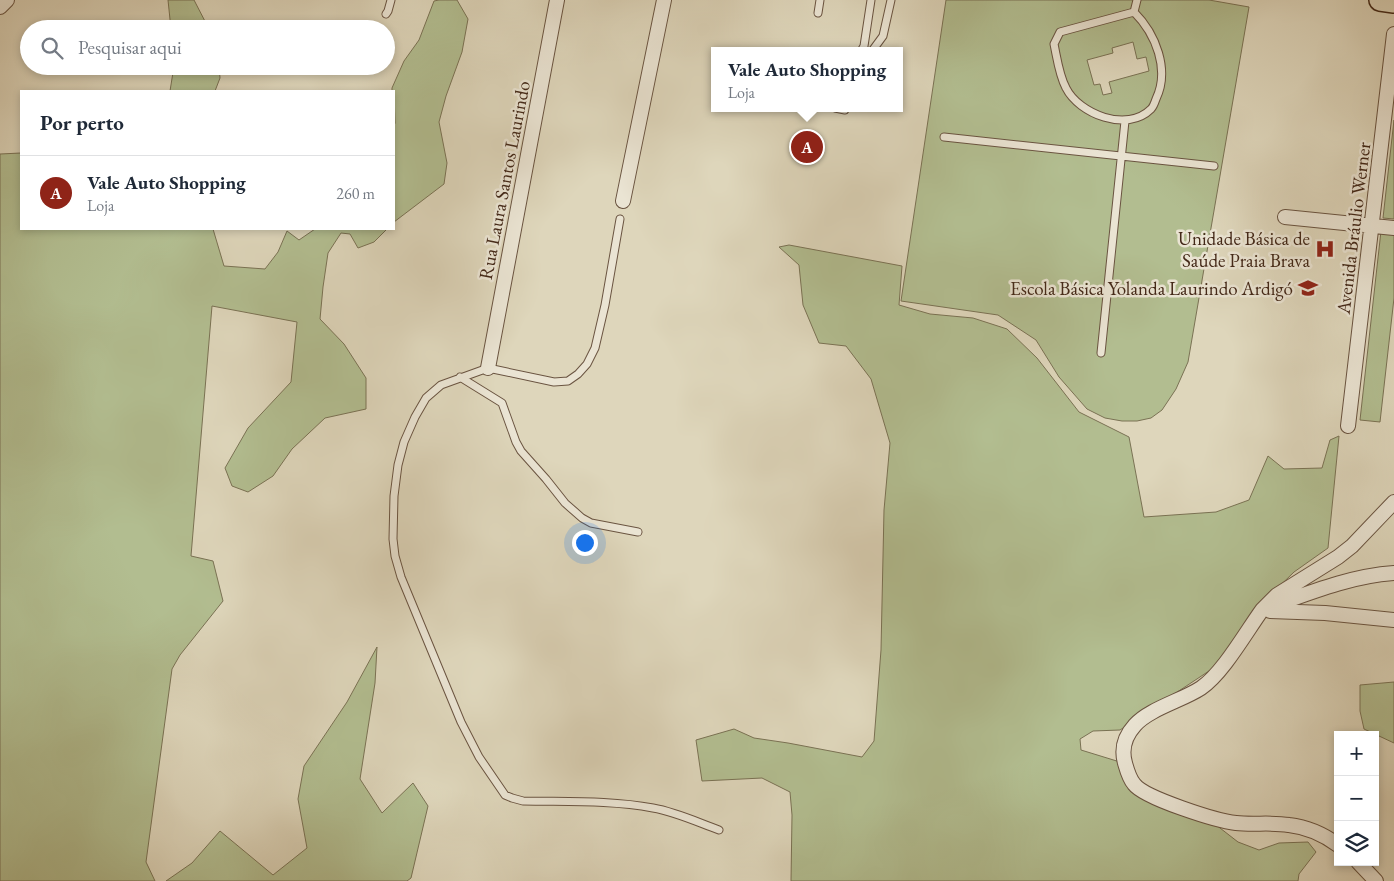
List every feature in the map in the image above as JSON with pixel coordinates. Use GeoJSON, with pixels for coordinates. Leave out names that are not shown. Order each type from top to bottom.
{"type":"FeatureCollection","features":[{"type":"Feature","properties":{"kind":"main road"},"geometry":{"type":"LineString","coordinates":[[1380,0],[1394,2]]}},
{"type":"Feature","properties":{"kind":"street"},"geometry":{"type":"LineString","coordinates":[[0,7],[7,0]]}},
{"type":"Feature","properties":{"kind":"street","name":"Rua Laura Santos Laurindo"},"geometry":{"type":"LineString","coordinates":[[488,368],[557,0]]}},
{"type":"Feature","properties":{"kind":"street"},"geometry":{"type":"LineString","coordinates":[[623,200],[664,0]]}},
{"type":"Feature","properties":{"kind":"street","name":"Avenida Bráulio Werner"},"geometry":{"type":"LineString","coordinates":[[1348,426],[1394,34]]}},
{"type":"Feature","properties":{"kind":"street"},"geometry":{"type":"LineString","coordinates":[[1285,217],[1394,228]]}},
{"type":"Feature","properties":{"kind":"street"},"geometry":{"type":"LineString","coordinates":[[1334,842],[1310,829],[1288,824],[1235,823],[1172,804],[1134,785],[1122,754],[1123,743],[1135,724],[1146,716],[1200,689],[1211,680],[1262,610],[1277,596],[1352,546],[1394,502]]}},
{"type":"Feature","properties":{"kind":"street"},"geometry":{"type":"LineString","coordinates":[[1262,610],[1357,578],[1394,573]]}},
{"type":"Feature","properties":{"kind":"street"},"geometry":{"type":"LineString","coordinates":[[1262,610],[1394,620]]}},
{"type":"Feature","properties":{"kind":"street"},"geometry":{"type":"LineString","coordinates":[[1362,866],[1376,881]]}},
{"type":"Feature","properties":{"kind":"lane"},"geometry":{"type":"LineString","coordinates":[[386,14],[391,0]]}},
{"type":"Feature","properties":{"kind":"lane"},"geometry":{"type":"LineString","coordinates":[[818,13],[820,0]]}},
{"type":"Feature","properties":{"kind":"lane"},"geometry":{"type":"LineString","coordinates":[[863,47],[871,0]]}},
{"type":"Feature","properties":{"kind":"lane"},"geometry":{"type":"LineString","coordinates":[[875,47],[883,36],[891,0]]}},
{"type":"Feature","properties":{"kind":"lane"},"geometry":{"type":"LineString","coordinates":[[1134,12],[1137,0]]}},
{"type":"Feature","properties":{"kind":"lane"},"geometry":{"type":"LineString","coordinates":[[1134,12],[1146,24],[1154,39],[1162,78],[1159,94],[1152,109],[1140,116],[1125,120],[1112,120],[1096,115],[1072,97],[1065,86],[1054,44],[1060,32],[1134,12]]}},
{"type":"Feature","properties":{"kind":"lane"},"geometry":{"type":"LineString","coordinates":[[1101,353],[1125,120]]}},
{"type":"Feature","properties":{"kind":"lane"},"geometry":{"type":"LineString","coordinates":[[944,138],[1214,166]]}},
{"type":"Feature","properties":{"kind":"lane"},"geometry":{"type":"LineString","coordinates":[[620,219],[605,305],[595,348],[587,364],[578,374],[568,380],[554,382],[488,368],[441,385],[426,398],[404,442],[398,465],[393,517],[395,556],[401,577],[461,722],[478,757],[505,795],[523,801],[614,804],[653,808],[680,815],[719,830]]}},
{"type":"Feature","properties":{"kind":"lane"},"geometry":{"type":"LineString","coordinates":[[460,377],[502,403],[521,451],[571,510],[591,523],[638,532]]}},
{"type":"Feature","properties":{"kind":"green space"},"geometry":{"type":"Polygon","coordinates":[[[168,0],[194,0],[204,20],[170,20],[168,0]]]}},
{"type":"Feature","properties":{"kind":"green space"},"geometry":{"type":"Polygon","coordinates":[[[457,0],[468,19],[462,52],[439,122],[447,163],[444,184],[395,221],[395,90],[392,90],[392,88],[404,61],[419,40],[434,1],[457,0]]]}},
{"type":"Feature","properties":{"kind":"green space"},"geometry":{"type":"Polygon","coordinates":[[[946,0],[1209,0],[1249,7],[1188,362],[1176,389],[1162,410],[1151,418],[1137,421],[1105,418],[1087,409],[1059,377],[1036,340],[998,315],[901,301],[946,0]],[[1133,42],[1112,48],[1113,53],[1087,60],[1094,85],[1100,84],[1103,95],[1112,93],[1109,82],[1149,71],[1146,57],[1137,59],[1133,42]]]}},
{"type":"Feature","properties":{"kind":"green space"},"geometry":{"type":"Polygon","coordinates":[[[173,75],[220,75],[215,90],[170,90],[173,75]]]}},
{"type":"Feature","properties":{"kind":"green space"},"geometry":{"type":"Polygon","coordinates":[[[1394,120],[1394,219],[1383,218],[1394,120]]]}},
{"type":"Feature","properties":{"kind":"green space"},"geometry":{"type":"Polygon","coordinates":[[[20,153],[20,230],[213,230],[224,266],[265,269],[278,252],[287,231],[299,240],[314,230],[386,230],[374,242],[358,248],[350,234],[341,233],[328,253],[323,287],[320,319],[344,344],[366,378],[366,409],[325,418],[292,449],[273,476],[248,492],[232,486],[225,468],[248,428],[291,382],[297,322],[212,306],[191,556],[213,561],[223,601],[180,655],[172,669],[146,862],[155,881],[0,881],[0,154],[20,153]]]}},
{"type":"Feature","properties":{"kind":"green space"},"geometry":{"type":"Polygon","coordinates":[[[1381,231],[1394,232],[1394,298],[1380,422],[1360,420],[1381,231]]]}},
{"type":"Feature","properties":{"kind":"green space"},"geometry":{"type":"Polygon","coordinates":[[[789,245],[902,266],[899,305],[930,314],[973,318],[1007,329],[1037,358],[1079,412],[1129,437],[1144,517],[1216,512],[1249,500],[1268,456],[1284,469],[1322,468],[1330,440],[1339,436],[1328,548],[1294,572],[1254,611],[1215,667],[1120,730],[1093,731],[1080,739],[1081,750],[1120,762],[1137,794],[1211,821],[1238,842],[1259,850],[1279,843],[1308,842],[1316,852],[1299,874],[1298,881],[791,881],[792,815],[790,792],[762,778],[702,781],[696,740],[734,729],[754,738],[862,757],[874,741],[881,650],[884,510],[890,443],[871,379],[846,346],[819,343],[803,305],[799,265],[779,247],[789,245]]]}},
{"type":"Feature","properties":{"kind":"green space"},"geometry":{"type":"Polygon","coordinates":[[[377,647],[375,683],[360,779],[382,813],[413,783],[428,806],[411,878],[407,881],[166,881],[192,863],[220,831],[273,875],[307,848],[298,799],[304,766],[347,702],[377,647]]]}},
{"type":"Feature","properties":{"kind":"green space"},"geometry":{"type":"Polygon","coordinates":[[[1394,682],[1394,743],[1379,736],[1379,731],[1364,729],[1360,711],[1360,685],[1394,682]]]}},
{"type":"Feature","properties":{"kind":"place","name":"Vale Auto Shopping"},"geometry":{"type":"Point","coordinates":[807,147]}},
{"type":"Feature","properties":{"kind":"place","name":"Unidade Básica de Saúde Praia Brava"},"geometry":{"type":"Point","coordinates":[1325,249]}},
{"type":"Feature","properties":{"kind":"place","name":"Escola Básica Yolanda Laurindo Ardigó"},"geometry":{"type":"Point","coordinates":[1308,288]}}]}
